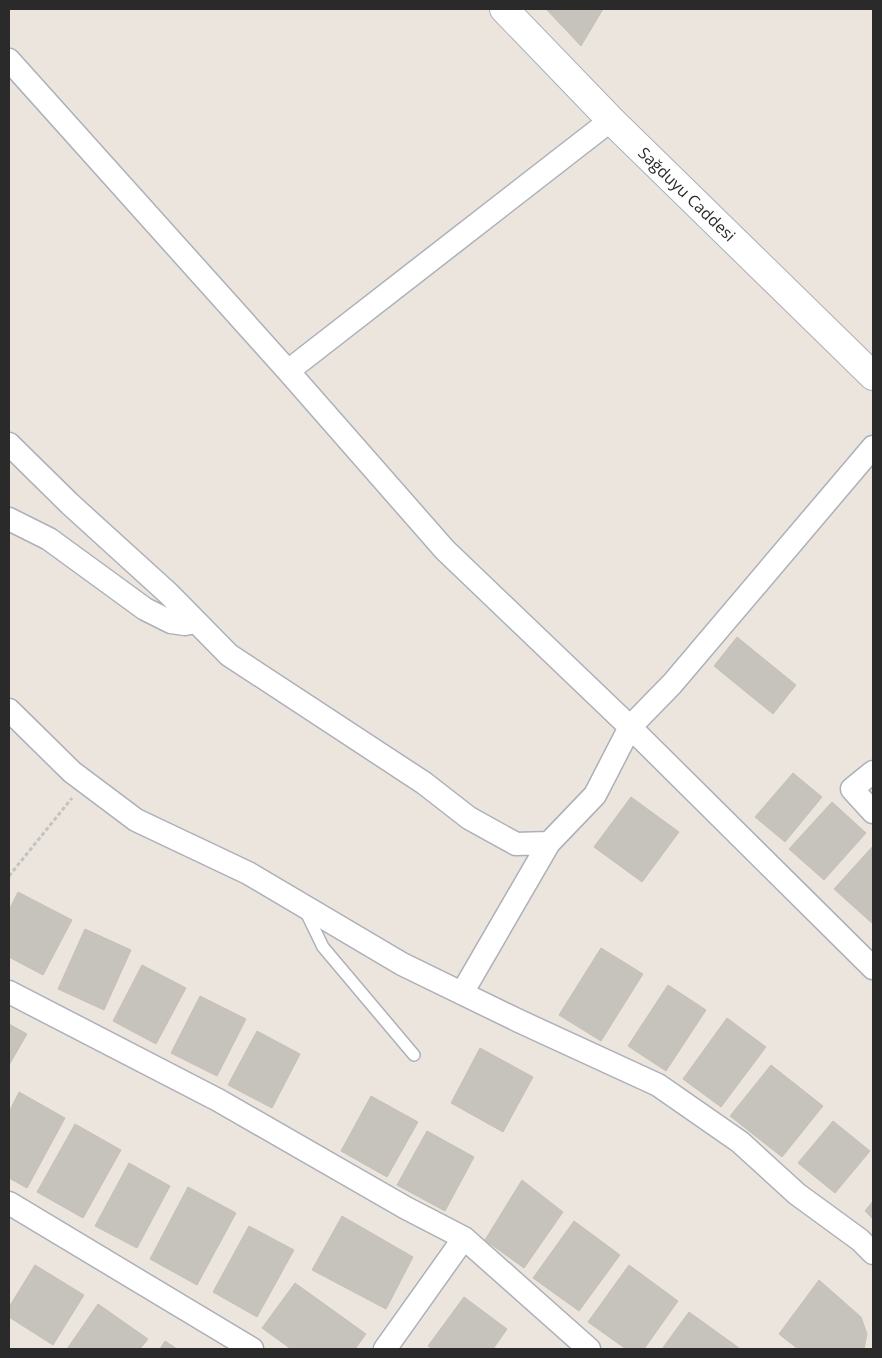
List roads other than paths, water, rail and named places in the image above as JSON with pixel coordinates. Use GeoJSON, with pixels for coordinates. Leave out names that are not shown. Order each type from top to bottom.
{"type":"FeatureCollection","features":[{"type":"Feature","properties":{"kind":"street","name":"Sağduyu Caddesi"},"geometry":{"type":"LineString","coordinates":[[504,9],[611,120],[873,376]]}},
{"type":"Feature","properties":{"kind":"street"},"geometry":{"type":"LineString","coordinates":[[9,60],[288,371],[444,550],[630,727],[873,968]]}},
{"type":"Feature","properties":{"kind":"street"},"geometry":{"type":"LineString","coordinates":[[288,371],[611,120]]}},
{"type":"Feature","properties":{"kind":"street"},"geometry":{"type":"LineString","coordinates":[[9,444],[70,504],[169,594],[229,655],[424,783],[469,818],[516,844],[549,843]]}},
{"type":"Feature","properties":{"kind":"street"},"geometry":{"type":"LineString","coordinates":[[462,993],[549,843],[595,795],[630,727],[672,684],[873,447]]}},
{"type":"Feature","properties":{"kind":"street"},"geometry":{"type":"LineString","coordinates":[[9,519],[49,539],[145,609],[171,622],[185,624],[195,622]]}},
{"type":"Feature","properties":{"kind":"street"},"geometry":{"type":"LineString","coordinates":[[9,710],[72,772],[136,820],[248,873],[402,964],[658,1085],[740,1142],[798,1194],[860,1240],[873,1253]]}},
{"type":"Feature","properties":{"kind":"street"},"geometry":{"type":"LineString","coordinates":[[873,772],[852,789],[873,812]]}},
{"type":"Feature","properties":{"kind":"street"},"geometry":{"type":"LineString","coordinates":[[9,992],[218,1100],[406,1208],[464,1238],[589,1349]]}},
{"type":"Feature","properties":{"kind":"street"},"geometry":{"type":"LineString","coordinates":[[9,1203],[252,1349]]}},
{"type":"Feature","properties":{"kind":"street"},"geometry":{"type":"LineString","coordinates":[[385,1349],[464,1238]]}},
{"type":"Feature","properties":{"kind":"lane"},"geometry":{"type":"LineString","coordinates":[[303,906],[323,947],[414,1055]]}}]}
